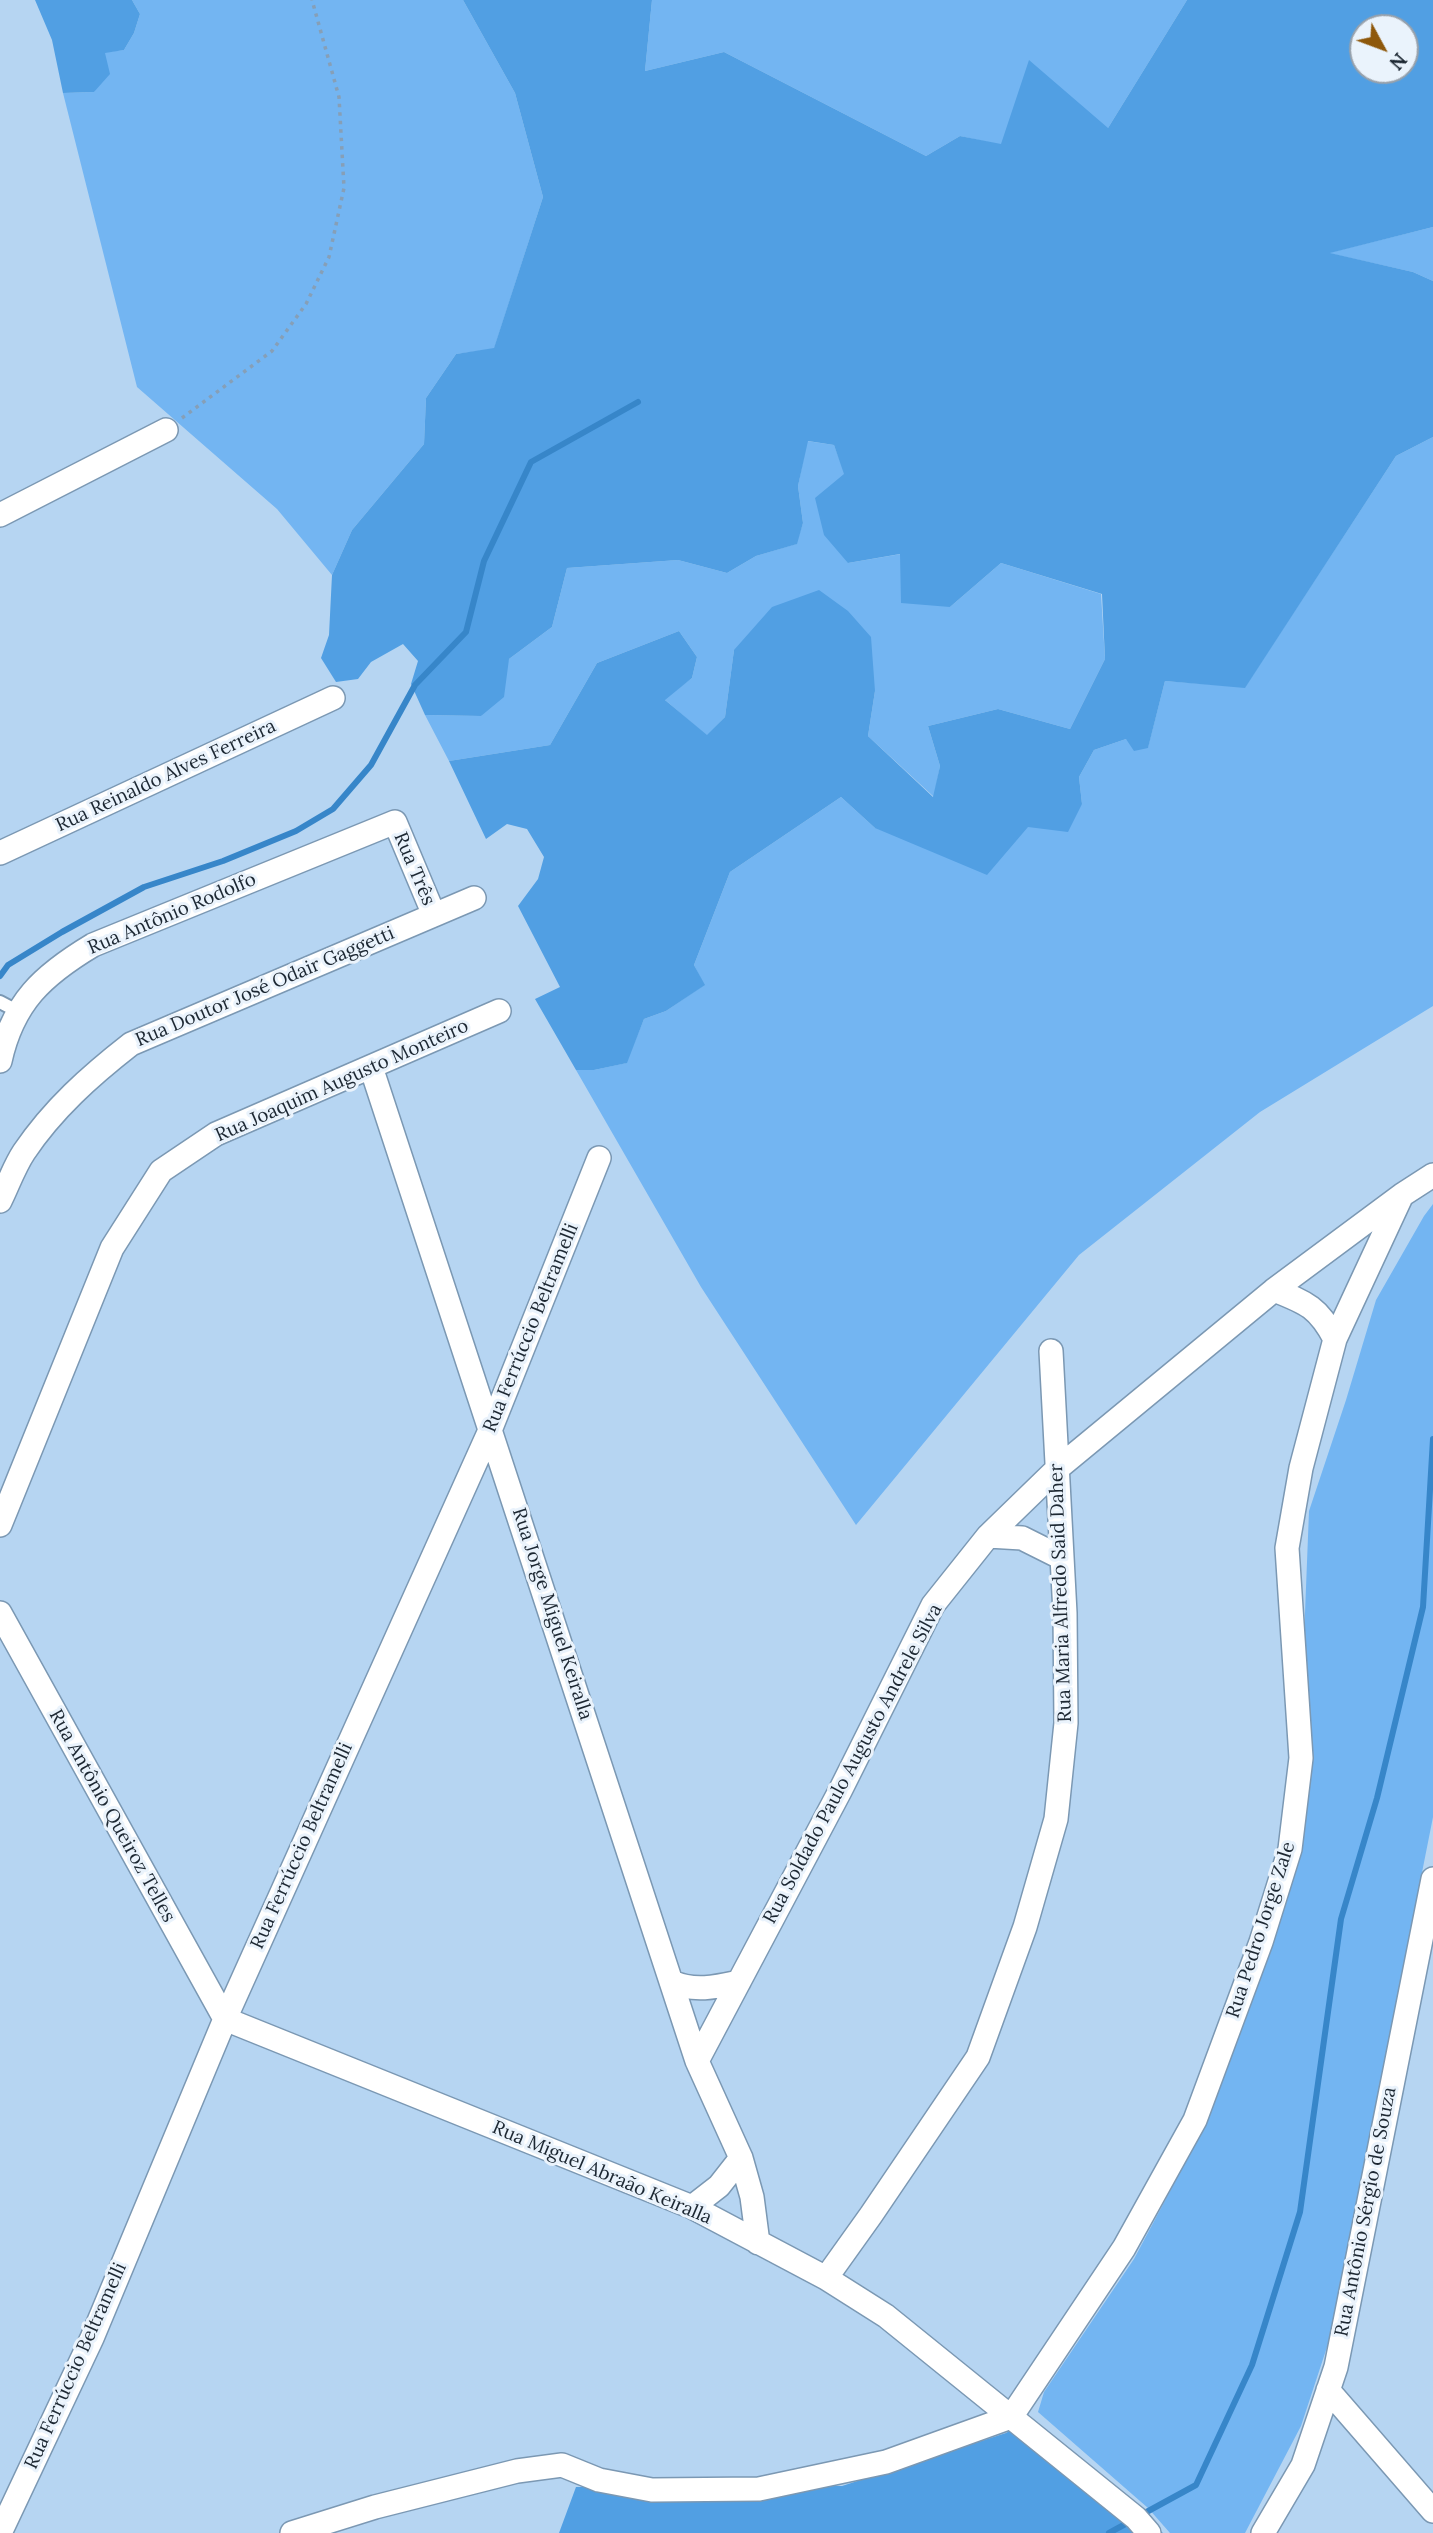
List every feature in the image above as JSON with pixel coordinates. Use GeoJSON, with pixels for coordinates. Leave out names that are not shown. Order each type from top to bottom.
{"type":"FeatureCollection","features":[{"type":"Feature","properties":{"kind":"street"},"geometry":{"type":"LineString","coordinates":[[0,515],[166,430]]}},
{"type":"Feature","properties":{"kind":"street","name":"Rua Reinaldo Alves Ferreira"},"geometry":{"type":"LineString","coordinates":[[0,853],[333,698]]}},
{"type":"Feature","properties":{"kind":"street","name":"Rua Três"},"geometry":{"type":"LineString","coordinates":[[395,822],[433,915]]}},
{"type":"Feature","properties":{"kind":"street","name":"Rua Antônio Rodolfo"},"geometry":{"type":"LineString","coordinates":[[0,1061],[9,1007],[57,967],[93,945],[395,822]]}},
{"type":"Feature","properties":{"kind":"street","name":"Rua Doutor José Odair Gaggetti"},"geometry":{"type":"LineString","coordinates":[[0,1201],[23,1153],[63,1102],[98,1069],[131,1044],[474,898]]}},
{"type":"Feature","properties":{"kind":"street","name":"Rua Joaquim Augusto Monteiro"},"geometry":{"type":"LineString","coordinates":[[0,1525],[112,1248],[161,1171],[216,1134],[499,1012]]}},
{"type":"Feature","properties":{"kind":"street","name":"Rua Jorge Miguel Keiralla"},"geometry":{"type":"LineString","coordinates":[[371,1067],[698,2061],[741,2158],[752,2197],[758,2243]]}},
{"type":"Feature","properties":{"kind":"street","name":"Rua Ferrúccio Beltramelli"},"geometry":{"type":"LineString","coordinates":[[0,2533],[92,2338],[225,2019],[491,1428],[599,1158]]}},
{"type":"Feature","properties":{"kind":"street","name":"Rua Soldado Paulo Augusto Andrele Silva"},"geometry":{"type":"LineString","coordinates":[[698,2061],[933,1605],[988,1536],[1057,1468],[1274,1290],[1433,1175]]}},
{"type":"Feature","properties":{"kind":"street","name":"Rua Pedro Jorge Zale"},"geometry":{"type":"LineString","coordinates":[[1010,2417],[1125,2248],[1195,2120],[1261,1942],[1290,1849],[1301,1758],[1287,1548],[1301,1468],[1335,1339],[1402,1195]]}},
{"type":"Feature","properties":{"kind":"street"},"geometry":{"type":"LineString","coordinates":[[1274,1290],[1302,1301],[1324,1317],[1335,1339]]}},
{"type":"Feature","properties":{"kind":"street","name":"Rua Maria Alfredo Said Daher"},"geometry":{"type":"LineString","coordinates":[[826,2278],[978,2057],[1025,1927],[1056,1819],[1066,1723],[1062,1558],[1051,1351]]}},
{"type":"Feature","properties":{"kind":"street"},"geometry":{"type":"LineString","coordinates":[[988,1536],[1022,1538],[1062,1558]]}},
{"type":"Feature","properties":{"kind":"street","name":"Rua Antônio Queiroz Telles"},"geometry":{"type":"LineString","coordinates":[[0,1613],[225,2019]]}},
{"type":"Feature","properties":{"kind":"street","name":"Rua Antônio Sérgio de Souza"},"geometry":{"type":"LineString","coordinates":[[1263,2533],[1303,2465],[1338,2353],[1433,1879]]}},
{"type":"Feature","properties":{"kind":"street"},"geometry":{"type":"LineString","coordinates":[[672,1982],[685,1988],[712,1988],[739,1982]]}},
{"type":"Feature","properties":{"kind":"street","name":"Rua Miguel Abraão Keiralla"},"geometry":{"type":"LineString","coordinates":[[225,2019],[692,2207],[826,2278],[886,2316],[1136,2518],[1149,2533]]}},
{"type":"Feature","properties":{"kind":"street"},"geometry":{"type":"LineString","coordinates":[[692,2207],[719,2186],[741,2158]]}},
{"type":"Feature","properties":{"kind":"street"},"geometry":{"type":"LineString","coordinates":[[1328,2389],[1433,2511]]}},
{"type":"Feature","properties":{"kind":"street"},"geometry":{"type":"LineString","coordinates":[[292,2533],[375,2507],[491,2477],[562,2465],[599,2480],[652,2490],[759,2488],[886,2462],[1010,2417]]}},
{"type":"Feature","properties":{"kind":"path"},"geometry":{"type":"LineString","coordinates":[[166,430],[272,351],[306,304],[329,257],[344,188],[339,97],[312,0]]}},
{"type":"Feature","properties":{"kind":"shaded area"},"geometry":{"type":"Polygon","coordinates":[[[35,0],[132,0],[140,14],[134,33],[124,50],[105,53],[110,74],[94,92],[63,93],[52,40],[35,0]]]}},
{"type":"Feature","properties":{"kind":"shaded area"},"geometry":{"type":"Polygon","coordinates":[[[132,0],[463,0],[515,93],[543,197],[494,349],[456,354],[426,398],[424,444],[352,530],[332,575],[277,509],[137,387],[63,93],[94,92],[105,52],[124,50],[134,33],[140,14],[132,0]]]}},
{"type":"Feature","properties":{"kind":"shaded area"},"geometry":{"type":"Polygon","coordinates":[[[463,0],[652,0],[645,71],[724,52],[926,156],[960,136],[1001,144],[1029,60],[1108,128],[1187,0],[1433,0],[1433,227],[1330,253],[1413,272],[1433,281],[1433,437],[1396,456],[1245,688],[1165,681],[1148,748],[1134,751],[1126,739],[1094,750],[1079,777],[1082,804],[1068,832],[1028,827],[987,875],[875,828],[841,797],[730,872],[694,965],[705,985],[666,1011],[644,1019],[627,1063],[594,1070],[576,1070],[535,999],[560,987],[518,906],[538,879],[544,857],[527,829],[507,824],[486,839],[449,761],[550,745],[597,663],[679,631],[697,657],[692,678],[665,700],[707,735],[725,717],[734,650],[772,607],[819,590],[848,611],[871,637],[875,691],[868,736],[933,797],[940,766],[928,726],[998,709],[1070,729],[1105,659],[1102,594],[1001,563],[950,607],[901,603],[900,554],[848,563],[824,535],[815,498],[844,474],[834,445],[808,441],[798,486],[803,523],[797,544],[756,556],[727,573],[678,560],[567,568],[552,627],[509,659],[504,697],[481,716],[425,715],[411,684],[418,661],[403,644],[371,662],[358,679],[336,682],[321,658],[329,635],[332,575],[352,530],[424,444],[426,398],[456,354],[494,348],[543,197],[515,93],[463,0]]]}},
{"type":"Feature","properties":{"kind":"shaded area"},"geometry":{"type":"Polygon","coordinates":[[[652,0],[1187,0],[1108,128],[1001,145],[960,136],[926,156],[724,52],[645,71],[652,0]]]}},
{"type":"Feature","properties":{"kind":"shaded area"},"geometry":{"type":"Polygon","coordinates":[[[1433,227],[1433,281],[1413,272],[1328,253],[1433,227]]]}},
{"type":"Feature","properties":{"kind":"shaded area"},"geometry":{"type":"Polygon","coordinates":[[[1433,437],[1433,1006],[1260,1112],[1079,1255],[856,1525],[701,1287],[576,1070],[594,1070],[626,1063],[644,1019],[666,1011],[704,985],[694,965],[730,872],[841,797],[875,828],[1028,826],[1082,804],[1079,777],[1094,750],[1126,739],[1148,747],[1165,681],[1245,687],[1396,456],[1433,437]]]}},
{"type":"Feature","properties":{"kind":"shaded area"},"geometry":{"type":"Polygon","coordinates":[[[807,441],[834,445],[845,474],[848,563],[901,554],[950,607],[1001,563],[1101,594],[1105,659],[1070,729],[998,709],[928,726],[940,766],[934,797],[868,736],[875,691],[734,650],[725,717],[707,736],[664,699],[692,678],[697,657],[679,631],[597,663],[550,745],[449,761],[425,715],[481,716],[509,659],[552,627],[567,568],[678,560],[727,573],[756,556],[796,544],[803,523],[798,486],[807,441]]]}},
{"type":"Feature","properties":{"kind":"shaded area"},"geometry":{"type":"Polygon","coordinates":[[[1433,1204],[1433,1817],[1329,2341],[1301,2426],[1245,2533],[1170,2533],[1148,2508],[1038,2412],[1044,2392],[1134,2259],[1204,2127],[1233,2052],[1284,1891],[1303,1664],[1309,1511],[1376,1300],[1433,1204]]]}},
{"type":"Feature","properties":{"kind":"shaded area"},"geometry":{"type":"Polygon","coordinates":[[[1031,2418],[1163,2533],[559,2533],[576,2487],[842,2486],[1006,2433],[1031,2418]]]}},
{"type":"Feature","properties":{"kind":"waterway"},"geometry":{"type":"LineString","coordinates":[[0,976],[8,965],[144,887],[223,861],[296,831],[333,809],[371,765],[415,685],[466,632],[484,561],[531,462],[638,402]]}},
{"type":"Feature","properties":{"kind":"waterway"},"geometry":{"type":"LineString","coordinates":[[1141,2515],[1196,2485],[1252,2365],[1300,2212],[1341,1919],[1377,1798],[1423,1607],[1433,1439]]}},
{"type":"Feature","properties":{"kind":"waterway"},"geometry":{"type":"LineString","coordinates":[[1109,2533],[1131,2521]]}}]}
